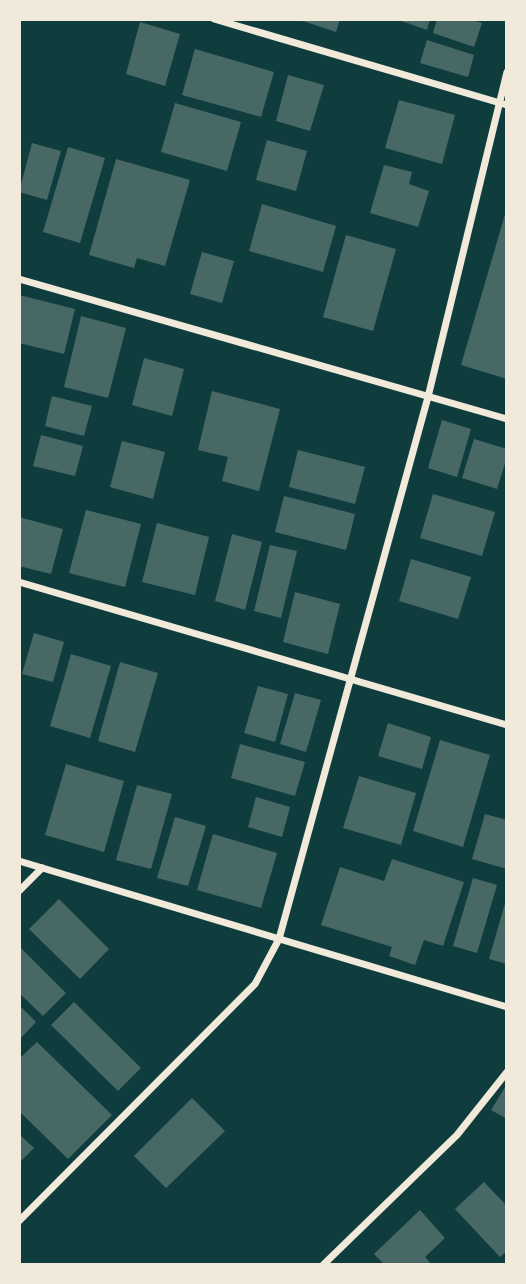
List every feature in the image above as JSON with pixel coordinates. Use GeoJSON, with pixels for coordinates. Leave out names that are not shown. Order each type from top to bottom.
{"type":"FeatureCollection","features":[{"type":"Feature","properties":{"kind":"street"},"geometry":{"type":"LineString","coordinates":[[214,19],[503,104]]}},
{"type":"Feature","properties":{"kind":"street"},"geometry":{"type":"LineString","coordinates":[[19,1221],[256,984],[279,939],[428,397],[503,104],[507,72]]}},
{"type":"Feature","properties":{"kind":"street"},"geometry":{"type":"LineString","coordinates":[[19,279],[507,419]]}},
{"type":"Feature","properties":{"kind":"street"},"geometry":{"type":"LineString","coordinates":[[19,582],[507,726]]}},
{"type":"Feature","properties":{"kind":"street"},"geometry":{"type":"LineString","coordinates":[[19,861],[507,1007]]}},
{"type":"Feature","properties":{"kind":"street"},"geometry":{"type":"LineString","coordinates":[[19,891],[42,867]]}},
{"type":"Feature","properties":{"kind":"street"},"geometry":{"type":"LineString","coordinates":[[323,1265],[457,1135],[507,1072]]}},
{"type":"Feature","properties":{"kind":"building"},"geometry":{"type":"Polygon","coordinates":[[[297,19],[340,19],[336,32],[297,19]]]}},
{"type":"Feature","properties":{"kind":"building"},"geometry":{"type":"Polygon","coordinates":[[[396,19],[430,19],[427,30],[396,19]]]}},
{"type":"Feature","properties":{"kind":"building"},"geometry":{"type":"Polygon","coordinates":[[[437,19],[469,19],[482,23],[474,47],[433,33],[437,19]]]}},
{"type":"Feature","properties":{"kind":"building"},"geometry":{"type":"Polygon","coordinates":[[[140,22],[180,34],[165,86],[126,74],[140,22]]]}},
{"type":"Feature","properties":{"kind":"building"},"geometry":{"type":"Polygon","coordinates":[[[427,40],[474,55],[468,77],[420,63],[427,40]]]}},
{"type":"Feature","properties":{"kind":"building"},"geometry":{"type":"Polygon","coordinates":[[[195,49],[274,72],[261,117],[182,95],[195,49]]]}},
{"type":"Feature","properties":{"kind":"building"},"geometry":{"type":"Polygon","coordinates":[[[288,75],[324,85],[310,131],[276,121],[288,75]]]}},
{"type":"Feature","properties":{"kind":"building"},"geometry":{"type":"Polygon","coordinates":[[[399,100],[455,115],[442,164],[385,148],[399,100]]]}},
{"type":"Feature","properties":{"kind":"building"},"geometry":{"type":"Polygon","coordinates":[[[175,103],[241,122],[227,171],[161,152],[175,103]]]}},
{"type":"Feature","properties":{"kind":"building"},"geometry":{"type":"Polygon","coordinates":[[[267,140],[307,151],[296,191],[256,180],[267,140]]]}},
{"type":"Feature","properties":{"kind":"building"},"geometry":{"type":"Polygon","coordinates":[[[32,143],[61,151],[47,200],[19,192],[32,143]]]}},
{"type":"Feature","properties":{"kind":"building"},"geometry":{"type":"Polygon","coordinates":[[[68,147],[105,158],[80,243],[43,232],[68,147]]]}},
{"type":"Feature","properties":{"kind":"building"},"geometry":{"type":"Polygon","coordinates":[[[116,159],[190,180],[165,266],[137,258],[134,268],[89,255],[116,159]]]}},
{"type":"Feature","properties":{"kind":"building"},"geometry":{"type":"Polygon","coordinates":[[[384,165],[412,172],[409,184],[429,191],[418,227],[370,213],[384,165]]]}},
{"type":"Feature","properties":{"kind":"building"},"geometry":{"type":"Polygon","coordinates":[[[262,204],[336,226],[323,272],[249,251],[262,204]]]}},
{"type":"Feature","properties":{"kind":"building"},"geometry":{"type":"Polygon","coordinates":[[[507,211],[507,379],[461,365],[507,211]]]}},
{"type":"Feature","properties":{"kind":"building"},"geometry":{"type":"Polygon","coordinates":[[[346,235],[396,249],[373,331],[323,317],[346,235]]]}},
{"type":"Feature","properties":{"kind":"building"},"geometry":{"type":"Polygon","coordinates":[[[202,252],[234,261],[222,303],[190,294],[202,252]]]}},
{"type":"Feature","properties":{"kind":"building"},"geometry":{"type":"Polygon","coordinates":[[[19,295],[75,309],[64,354],[19,343],[19,295]]]}},
{"type":"Feature","properties":{"kind":"building"},"geometry":{"type":"Polygon","coordinates":[[[81,316],[126,328],[108,398],[64,387],[81,316]]]}},
{"type":"Feature","properties":{"kind":"building"},"geometry":{"type":"Polygon","coordinates":[[[144,358],[184,369],[172,416],[132,405],[144,358]]]}},
{"type":"Feature","properties":{"kind":"building"},"geometry":{"type":"Polygon","coordinates":[[[212,391],[280,409],[259,491],[222,481],[228,457],[198,450],[212,391]]]}},
{"type":"Feature","properties":{"kind":"building"},"geometry":{"type":"Polygon","coordinates":[[[52,396],[92,406],[84,436],[45,426],[52,396]]]}},
{"type":"Feature","properties":{"kind":"building"},"geometry":{"type":"Polygon","coordinates":[[[442,420],[471,429],[457,477],[428,468],[442,420]]]}},
{"type":"Feature","properties":{"kind":"building"},"geometry":{"type":"Polygon","coordinates":[[[41,435],[83,446],[75,476],[33,466],[41,435]]]}},
{"type":"Feature","properties":{"kind":"building"},"geometry":{"type":"Polygon","coordinates":[[[474,439],[507,449],[497,489],[462,478],[474,439]]]}},
{"type":"Feature","properties":{"kind":"building"},"geometry":{"type":"Polygon","coordinates":[[[122,441],[165,452],[153,499],[110,487],[122,441]]]}},
{"type":"Feature","properties":{"kind":"building"},"geometry":{"type":"Polygon","coordinates":[[[298,450],[365,467],[355,504],[289,487],[298,450]]]}},
{"type":"Feature","properties":{"kind":"building"},"geometry":{"type":"Polygon","coordinates":[[[433,494],[495,512],[482,556],[420,538],[433,494]]]}},
{"type":"Feature","properties":{"kind":"building"},"geometry":{"type":"Polygon","coordinates":[[[284,496],[355,514],[346,550],[275,532],[284,496]]]}},
{"type":"Feature","properties":{"kind":"building"},"geometry":{"type":"Polygon","coordinates":[[[86,510],[141,524],[125,587],[69,573],[86,510]]]}},
{"type":"Feature","properties":{"kind":"building"},"geometry":{"type":"Polygon","coordinates":[[[19,517],[63,529],[51,574],[19,566],[19,517]]]}},
{"type":"Feature","properties":{"kind":"building"},"geometry":{"type":"Polygon","coordinates":[[[157,523],[209,537],[195,595],[142,582],[157,523]]]}},
{"type":"Feature","properties":{"kind":"building"},"geometry":{"type":"Polygon","coordinates":[[[232,534],[262,542],[245,610],[215,601],[232,534]]]}},
{"type":"Feature","properties":{"kind":"building"},"geometry":{"type":"Polygon","coordinates":[[[270,545],[297,551],[281,618],[254,611],[270,545]]]}},
{"type":"Feature","properties":{"kind":"building"},"geometry":{"type":"Polygon","coordinates":[[[411,559],[471,577],[458,619],[399,601],[411,559]]]}},
{"type":"Feature","properties":{"kind":"building"},"geometry":{"type":"Polygon","coordinates":[[[295,592],[340,604],[328,654],[283,642],[295,592]]]}},
{"type":"Feature","properties":{"kind":"building"},"geometry":{"type":"Polygon","coordinates":[[[34,633],[64,642],[53,682],[22,674],[34,633]]]}},
{"type":"Feature","properties":{"kind":"building"},"geometry":{"type":"Polygon","coordinates":[[[71,654],[111,666],[90,738],[50,726],[71,654]]]}},
{"type":"Feature","properties":{"kind":"building"},"geometry":{"type":"Polygon","coordinates":[[[120,662],[158,673],[135,752],[98,741],[120,662]]]}},
{"type":"Feature","properties":{"kind":"building"},"geometry":{"type":"Polygon","coordinates":[[[258,686],[288,694],[275,742],[244,733],[258,686]]]}},
{"type":"Feature","properties":{"kind":"building"},"geometry":{"type":"Polygon","coordinates":[[[295,693],[321,700],[306,752],[280,744],[295,693]]]}},
{"type":"Feature","properties":{"kind":"building"},"geometry":{"type":"Polygon","coordinates":[[[388,723],[431,737],[422,769],[378,756],[388,723]]]}},
{"type":"Feature","properties":{"kind":"building"},"geometry":{"type":"Polygon","coordinates":[[[440,740],[490,755],[463,847],[413,831],[440,740]]]}},
{"type":"Feature","properties":{"kind":"building"},"geometry":{"type":"Polygon","coordinates":[[[240,744],[305,762],[295,796],[231,778],[240,744]]]}},
{"type":"Feature","properties":{"kind":"building"},"geometry":{"type":"Polygon","coordinates":[[[66,764],[124,781],[104,852],[45,835],[66,764]]]}},
{"type":"Feature","properties":{"kind":"building"},"geometry":{"type":"Polygon","coordinates":[[[359,776],[416,793],[401,845],[343,828],[359,776]]]}},
{"type":"Feature","properties":{"kind":"building"},"geometry":{"type":"Polygon","coordinates":[[[137,785],[172,794],[151,869],[116,860],[137,785]]]}},
{"type":"Feature","properties":{"kind":"building"},"geometry":{"type":"Polygon","coordinates":[[[256,797],[290,807],[282,837],[248,827],[256,797]]]}},
{"type":"Feature","properties":{"kind":"building"},"geometry":{"type":"Polygon","coordinates":[[[485,814],[507,820],[507,869],[472,859],[485,814]]]}},
{"type":"Feature","properties":{"kind":"building"},"geometry":{"type":"Polygon","coordinates":[[[175,817],[206,826],[188,886],[157,878],[175,817]]]}},
{"type":"Feature","properties":{"kind":"building"},"geometry":{"type":"Polygon","coordinates":[[[213,834],[277,853],[261,908],[197,890],[213,834]]]}},
{"type":"Feature","properties":{"kind":"building"},"geometry":{"type":"Polygon","coordinates":[[[392,859],[464,882],[443,946],[424,940],[415,965],[389,956],[392,947],[321,925],[340,867],[384,881],[392,859]]]}},
{"type":"Feature","properties":{"kind":"building"},"geometry":{"type":"Polygon","coordinates":[[[473,878],[497,885],[477,953],[453,946],[473,878]]]}},
{"type":"Feature","properties":{"kind":"building"},"geometry":{"type":"Polygon","coordinates":[[[59,899],[109,949],[80,979],[29,929],[59,899]]]}},
{"type":"Feature","properties":{"kind":"building"},"geometry":{"type":"Polygon","coordinates":[[[507,900],[507,964],[489,959],[507,900]]]}},
{"type":"Feature","properties":{"kind":"building"},"geometry":{"type":"Polygon","coordinates":[[[19,946],[66,993],[43,1016],[19,993],[19,946]]]}},
{"type":"Feature","properties":{"kind":"building"},"geometry":{"type":"Polygon","coordinates":[[[74,1002],[141,1068],[118,1091],[51,1025],[74,1002]]]}},
{"type":"Feature","properties":{"kind":"building"},"geometry":{"type":"Polygon","coordinates":[[[19,1005],[36,1022],[19,1040],[19,1005]]]}},
{"type":"Feature","properties":{"kind":"building"},"geometry":{"type":"Polygon","coordinates":[[[37,1042],[112,1115],[68,1159],[19,1111],[19,1059],[37,1042]]]}},
{"type":"Feature","properties":{"kind":"building"},"geometry":{"type":"Polygon","coordinates":[[[507,1084],[507,1119],[491,1110],[507,1084]]]}},
{"type":"Feature","properties":{"kind":"building"},"geometry":{"type":"Polygon","coordinates":[[[192,1098],[225,1131],[166,1188],[134,1156],[192,1098]]]}},
{"type":"Feature","properties":{"kind":"building"},"geometry":{"type":"Polygon","coordinates":[[[19,1134],[34,1148],[19,1163],[19,1134]]]}},
{"type":"Feature","properties":{"kind":"building"},"geometry":{"type":"Polygon","coordinates":[[[484,1182],[507,1206],[507,1251],[500,1257],[455,1209],[484,1182]]]}},
{"type":"Feature","properties":{"kind":"building"},"geometry":{"type":"Polygon","coordinates":[[[420,1210],[445,1238],[425,1257],[432,1265],[385,1265],[374,1254],[420,1210]]]}}]}
